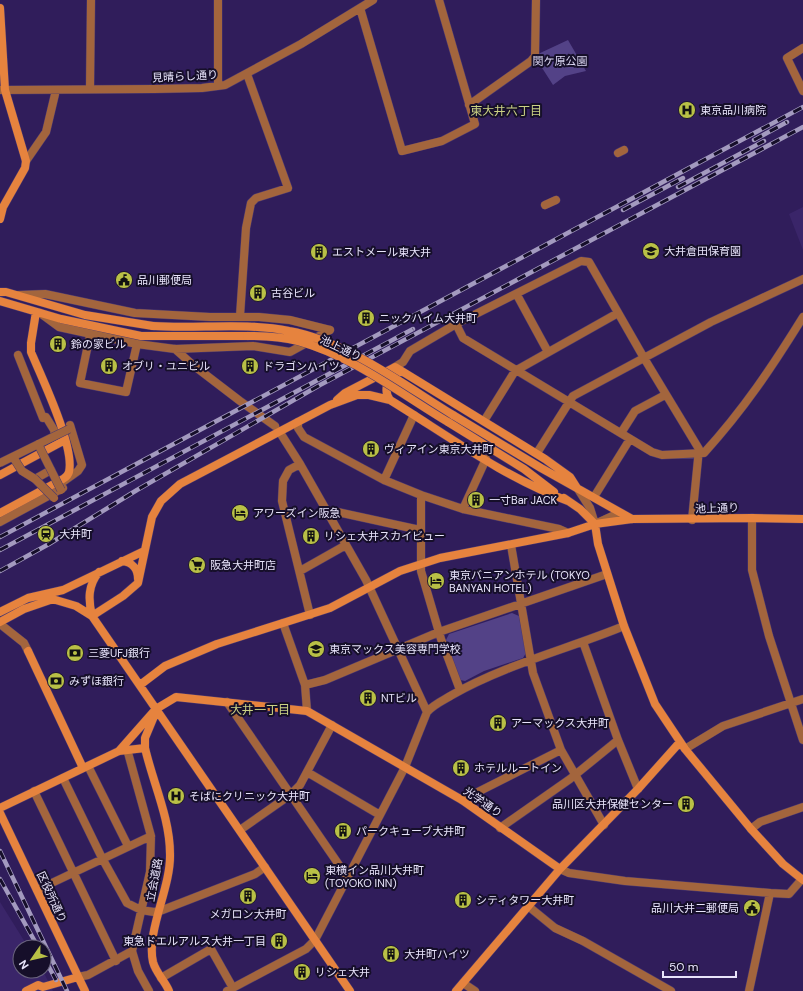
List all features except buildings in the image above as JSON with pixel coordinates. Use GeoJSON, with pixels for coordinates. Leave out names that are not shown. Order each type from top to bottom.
{"type":"FeatureCollection","features":[{"type":"Feature","properties":{"kind":"street"},"geometry":{"type":"LineString","coordinates":[[90,0],[90,88]]}},
{"type":"Feature","properties":{"kind":"street"},"geometry":{"type":"LineString","coordinates":[[218,0],[218,86]]}},
{"type":"Feature","properties":{"kind":"street","name":"見晴らし通り"},"geometry":{"type":"LineString","coordinates":[[3,90],[56,90],[90,88],[160,89],[218,86],[247,74],[373,0]]}},
{"type":"Feature","properties":{"kind":"street"},"geometry":{"type":"LineString","coordinates":[[360,8],[402,152],[442,141],[475,124],[439,0]]}},
{"type":"Feature","properties":{"kind":"street"},"geometry":{"type":"LineString","coordinates":[[469,105],[532,61],[534,56],[536,0]]}},
{"type":"Feature","properties":{"kind":"street"},"geometry":{"type":"LineString","coordinates":[[0,9],[3,90],[26,161],[25,168],[3,207],[0,219]]}},
{"type":"Feature","properties":{"kind":"street"},"geometry":{"type":"LineString","coordinates":[[803,48],[786,58],[803,92]]}},
{"type":"Feature","properties":{"kind":"street"},"geometry":{"type":"LineString","coordinates":[[240,316],[246,228],[251,203],[256,198],[288,188],[247,74]]}},
{"type":"Feature","properties":{"kind":"street"},"geometry":{"type":"LineString","coordinates":[[26,161],[46,132],[56,90]]}},
{"type":"Feature","properties":{"kind":"street"},"geometry":{"type":"LineString","coordinates":[[545,205],[556,200]]}},
{"type":"Feature","properties":{"kind":"street"},"geometry":{"type":"LineString","coordinates":[[330,405],[345,393],[403,362],[410,351],[456,324],[517,295],[581,261],[589,262],[665,395],[699,450],[692,520]]}},
{"type":"Feature","properties":{"kind":"street"},"geometry":{"type":"LineString","coordinates":[[536,453],[572,396],[711,322],[803,278]]}},
{"type":"Feature","properties":{"kind":"street","name":"池上通り"},"geometry":{"type":"LineString","coordinates":[[0,292],[85,314],[153,326],[178,328],[257,327],[300,333],[329,343],[357,357],[632,520]]}},
{"type":"Feature","properties":{"kind":"street"},"geometry":{"type":"LineString","coordinates":[[0,513],[68,475],[69,460],[65,440],[31,352],[31,343],[38,313],[59,327],[90,335],[137,344],[175,349],[253,346],[290,352],[330,330],[290,320],[240,316],[210,317],[135,313],[45,294],[16,295]]}},
{"type":"Feature","properties":{"kind":"street"},"geometry":{"type":"LineString","coordinates":[[517,295],[548,352]]}},
{"type":"Feature","properties":{"kind":"street","name":"池上通り"},"geometry":{"type":"LineString","coordinates":[[0,301],[38,313],[120,333],[152,337],[257,336],[297,341],[324,350],[350,363],[524,469],[580,509],[595,524],[632,520],[752,518],[803,519]]}},
{"type":"Feature","properties":{"kind":"street"},"geometry":{"type":"LineString","coordinates":[[484,421],[515,371],[618,313]]}},
{"type":"Feature","properties":{"kind":"street"},"geometry":{"type":"LineString","coordinates":[[253,346],[268,338],[270,333],[270,327],[262,317]]}},
{"type":"Feature","properties":{"kind":"street"},"geometry":{"type":"LineString","coordinates":[[456,324],[463,338],[515,371],[657,454],[704,452],[734,419],[769,373],[803,317]]}},
{"type":"Feature","properties":{"kind":"street"},"geometry":{"type":"LineString","coordinates":[[90,335],[80,383],[126,392],[137,344]]}},
{"type":"Feature","properties":{"kind":"street"},"geometry":{"type":"LineString","coordinates":[[175,349],[240,401],[277,428],[328,512],[370,588],[427,712]]}},
{"type":"Feature","properties":{"kind":"street"},"geometry":{"type":"LineString","coordinates":[[18,355],[43,418],[46,417],[54,430],[50,437]]}},
{"type":"Feature","properties":{"kind":"street"},"geometry":{"type":"LineString","coordinates":[[395,367],[536,453],[570,477],[590,508],[595,524],[598,544],[624,626],[655,704],[682,745],[751,829],[783,864],[803,879]]}},
{"type":"Feature","properties":{"kind":"street"},"geometry":{"type":"LineString","coordinates":[[390,400],[386,391],[388,380],[397,374],[406,374]]}},
{"type":"Feature","properties":{"kind":"street"},"geometry":{"type":"LineString","coordinates":[[92,616],[128,593],[138,583],[152,517],[166,495],[193,476],[277,428],[298,422],[330,405],[357,395],[381,397],[390,400],[486,459],[547,493],[568,501]]}},
{"type":"Feature","properties":{"kind":"street"},"geometry":{"type":"LineString","coordinates":[[621,433],[636,412],[665,395]]}},
{"type":"Feature","properties":{"kind":"street"},"geometry":{"type":"LineString","coordinates":[[384,480],[414,415]]}},
{"type":"Feature","properties":{"kind":"street"},"geometry":{"type":"LineString","coordinates":[[298,422],[298,428],[304,436],[384,480],[421,495],[463,509],[568,533]]}},
{"type":"Feature","properties":{"kind":"street"},"geometry":{"type":"LineString","coordinates":[[0,463],[69,427],[82,465],[78,472],[53,496],[1,523]]}},
{"type":"Feature","properties":{"kind":"street"},"geometry":{"type":"LineString","coordinates":[[594,497],[630,439]]}},
{"type":"Feature","properties":{"kind":"street"},"geometry":{"type":"LineString","coordinates":[[0,475],[65,440]]}},
{"type":"Feature","properties":{"kind":"street"},"geometry":{"type":"LineString","coordinates":[[38,444],[50,470],[61,487]]}},
{"type":"Feature","properties":{"kind":"street"},"geometry":{"type":"LineString","coordinates":[[13,456],[22,472],[36,479],[53,496]]}},
{"type":"Feature","properties":{"kind":"street"},"geometry":{"type":"LineString","coordinates":[[463,509],[486,459]]}},
{"type":"Feature","properties":{"kind":"street"},"geometry":{"type":"LineString","coordinates":[[300,464],[289,470],[283,481],[282,501],[310,615]]}},
{"type":"Feature","properties":{"kind":"street"},"geometry":{"type":"LineString","coordinates":[[36,479],[50,470]]}},
{"type":"Feature","properties":{"kind":"street"},"geometry":{"type":"LineString","coordinates":[[421,495],[420,563],[439,632],[460,690]]}},
{"type":"Feature","properties":{"kind":"street"},"geometry":{"type":"LineString","coordinates":[[328,512],[333,511],[420,530]]}},
{"type":"Feature","properties":{"kind":"street"},"geometry":{"type":"LineString","coordinates":[[140,685],[165,666],[217,644],[330,608],[420,563],[440,558],[512,546],[568,533],[595,524],[619,513]]}},
{"type":"Feature","properties":{"kind":"street"},"geometry":{"type":"LineString","coordinates":[[752,518],[752,570],[790,703],[803,740]]}},
{"type":"Feature","properties":{"kind":"street"},"geometry":{"type":"LineString","coordinates":[[300,571],[346,545]]}},
{"type":"Feature","properties":{"kind":"street"},"geometry":{"type":"LineString","coordinates":[[512,546],[530,661],[561,750],[604,825]]}},
{"type":"Feature","properties":{"kind":"street"},"geometry":{"type":"LineString","coordinates":[[0,612],[23,599],[62,590],[144,551]]}},
{"type":"Feature","properties":{"kind":"street"},"geometry":{"type":"LineString","coordinates":[[122,561],[128,562],[134,567],[138,575],[138,583]]}},
{"type":"Feature","properties":{"kind":"street"},"geometry":{"type":"LineString","coordinates":[[92,616],[90,589],[94,578],[99,572]]}},
{"type":"Feature","properties":{"kind":"street"},"geometry":{"type":"LineString","coordinates":[[305,685],[325,680],[439,632],[607,574]]}},
{"type":"Feature","properties":{"kind":"street"},"geometry":{"type":"LineString","coordinates":[[41,596],[76,606],[92,616],[350,991]]}},
{"type":"Feature","properties":{"kind":"street"},"geometry":{"type":"LineString","coordinates":[[53,599],[32,606],[0,623],[24,643],[86,767],[128,846]]}},
{"type":"Feature","properties":{"kind":"street"},"geometry":{"type":"LineString","coordinates":[[283,623],[305,685],[307,711]]}},
{"type":"Feature","properties":{"kind":"street"},"geometry":{"type":"LineString","coordinates":[[161,978],[211,949],[230,989],[306,949],[315,940],[406,766],[427,712],[431,707],[460,690],[530,661],[624,626]]}},
{"type":"Feature","properties":{"kind":"street"},"geometry":{"type":"LineString","coordinates":[[583,642],[618,740],[638,789]]}},
{"type":"Feature","properties":{"kind":"street","name":"光学通り"},"geometry":{"type":"LineString","coordinates":[[123,750],[156,709],[171,699],[179,697],[307,711],[406,766],[462,800],[560,869],[569,873],[625,881],[788,894],[803,879]]}},
{"type":"Feature","properties":{"kind":"street"},"geometry":{"type":"LineString","coordinates":[[456,991],[560,869],[682,745],[723,726],[803,699]]}},
{"type":"Feature","properties":{"kind":"street"},"geometry":{"type":"LineString","coordinates":[[227,702],[290,796],[348,878]]}},
{"type":"Feature","properties":{"kind":"street"},"geometry":{"type":"LineString","coordinates":[[0,808],[123,750],[145,748],[146,738],[156,709]]}},
{"type":"Feature","properties":{"kind":"street"},"geometry":{"type":"LineString","coordinates":[[240,830],[290,796],[300,785],[332,725]]}},
{"type":"Feature","properties":{"kind":"street"},"geometry":{"type":"LineString","coordinates":[[500,828],[575,775],[618,740]]}},
{"type":"Feature","properties":{"kind":"street","name":"立会道路"},"geometry":{"type":"LineString","coordinates":[[145,748],[169,838],[170,866],[152,949],[155,967],[169,991]]}},
{"type":"Feature","properties":{"kind":"street"},"geometry":{"type":"LineString","coordinates":[[123,750],[150,836],[150,872],[132,951],[138,971],[149,991]]}},
{"type":"Feature","properties":{"kind":"street"},"geometry":{"type":"LineString","coordinates":[[462,800],[561,750]]}},
{"type":"Feature","properties":{"kind":"street"},"geometry":{"type":"LineString","coordinates":[[307,772],[380,815]]}},
{"type":"Feature","properties":{"kind":"street"},"geometry":{"type":"LineString","coordinates":[[63,778],[102,858],[127,903],[154,912],[160,911],[255,874],[265,867]]}},
{"type":"Feature","properties":{"kind":"street"},"geometry":{"type":"LineString","coordinates":[[34,791],[116,960]]}},
{"type":"Feature","properties":{"kind":"street"},"geometry":{"type":"LineString","coordinates":[[751,829],[760,822],[803,807]]}},
{"type":"Feature","properties":{"kind":"street","name":"区役所通り"},"geometry":{"type":"LineString","coordinates":[[0,813],[85,991]]}},
{"type":"Feature","properties":{"kind":"street"},"geometry":{"type":"LineString","coordinates":[[36,890],[150,836]]}},
{"type":"Feature","properties":{"kind":"street"},"geometry":{"type":"LineString","coordinates":[[749,991],[770,893]]}},
{"type":"Feature","properties":{"kind":"street"},"geometry":{"type":"LineString","coordinates":[[528,906],[555,928],[583,941],[669,991]]}},
{"type":"Feature","properties":{"kind":"street"},"geometry":{"type":"LineString","coordinates":[[26,991],[38,985],[43,987],[78,977],[132,951]]}},
{"type":"Feature","properties":{"kind":"street"},"geometry":{"type":"LineString","coordinates":[[462,983],[476,991]]}},
{"type":"Feature","properties":{"kind":"shaded area"},"geometry":{"type":"Polygon","coordinates":[[[803,207],[803,250],[789,214],[803,207]]]}},
{"type":"Feature","properties":{"kind":"shaded area"},"geometry":{"type":"Polygon","coordinates":[[[0,902],[23,939],[12,939],[12,979],[47,979],[53,991],[0,991],[0,902]]]}},
{"type":"Feature","properties":{"kind":"green space","name":"関ケ原公園"},"geometry":{"type":"Polygon","coordinates":[[[568,40],[586,71],[565,76],[553,85],[537,60],[538,54],[568,40]]]}},
{"type":"Feature","properties":{"kind":"green space"},"geometry":{"type":"Polygon","coordinates":[[[512,613],[519,616],[526,653],[523,658],[484,671],[465,681],[460,680],[445,642],[449,634],[512,613]]]}},
{"type":"Feature","properties":{"kind":"railway"},"geometry":{"type":"LineString","coordinates":[[0,537],[803,107]]}},
{"type":"Feature","properties":{"kind":"railway"},"geometry":{"type":"LineString","coordinates":[[754,140],[787,122]]}},
{"type":"Feature","properties":{"kind":"railway"},"geometry":{"type":"LineString","coordinates":[[0,571],[49,544],[137,490],[320,385],[803,127]]}},
{"type":"Feature","properties":{"kind":"railway"},"geometry":{"type":"LineString","coordinates":[[678,187],[764,141]]}},
{"type":"Feature","properties":{"kind":"railway"},"geometry":{"type":"LineString","coordinates":[[623,210],[683,178]]}},
{"type":"Feature","properties":{"kind":"railway"},"geometry":{"type":"LineString","coordinates":[[0,550],[413,329]]}},
{"type":"Feature","properties":{"kind":"railway"},"geometry":{"type":"LineString","coordinates":[[0,851],[67,991]]}},
{"type":"Feature","properties":{"kind":"railway"},"geometry":{"type":"LineString","coordinates":[[0,879],[34,939]]}},
{"type":"Feature","properties":{"kind":"railway"},"geometry":{"type":"LineString","coordinates":[[52,973],[56,980]]}},
{"type":"Feature","properties":{"kind":"place","name":"東京品川病院"},"geometry":{"type":"Point","coordinates":[687,110]}},
{"type":"Feature","properties":{"kind":"place","name":"大井倉田保育園"},"geometry":{"type":"Point","coordinates":[651,251]}},
{"type":"Feature","properties":{"kind":"place","name":"エストメール東大井"},"geometry":{"type":"Point","coordinates":[319,252]}},
{"type":"Feature","properties":{"kind":"place","name":"品川郵便局"},"geometry":{"type":"Point","coordinates":[124,280]}},
{"type":"Feature","properties":{"kind":"place","name":"古谷ビル"},"geometry":{"type":"Point","coordinates":[258,293]}},
{"type":"Feature","properties":{"kind":"place","name":"ニックハイム大井町"},"geometry":{"type":"Point","coordinates":[366,318]}},
{"type":"Feature","properties":{"kind":"place","name":"鈴の家ビル"},"geometry":{"type":"Point","coordinates":[58,344]}},
{"type":"Feature","properties":{"kind":"place","name":"オブリ・ユニビル"},"geometry":{"type":"Point","coordinates":[109,366]}},
{"type":"Feature","properties":{"kind":"place","name":"ドラゴンハイツ"},"geometry":{"type":"Point","coordinates":[250,366]}},
{"type":"Feature","properties":{"kind":"place","name":"ヴィアイン東京大井町"},"geometry":{"type":"Point","coordinates":[371,449]}},
{"type":"Feature","properties":{"kind":"place","name":"一寸Bar JACK"},"geometry":{"type":"Point","coordinates":[476,500]}},
{"type":"Feature","properties":{"kind":"place","name":"アワーズイン阪急"},"geometry":{"type":"Point","coordinates":[240,513]}},
{"type":"Feature","properties":{"kind":"place","name":"大井町"},"geometry":{"type":"Point","coordinates":[46,534]}},
{"type":"Feature","properties":{"kind":"place","name":"リシェ大井スカイビュー"},"geometry":{"type":"Point","coordinates":[311,536]}},
{"type":"Feature","properties":{"kind":"place","name":"阪急大井町店"},"geometry":{"type":"Point","coordinates":[197,565]}},
{"type":"Feature","properties":{"kind":"place","name":"東京バニアンホテル (TOKYO BANYAN HOTEL)"},"geometry":{"type":"Point","coordinates":[436,581]}},
{"type":"Feature","properties":{"kind":"place","name":"東京マックス美容専門学校"},"geometry":{"type":"Point","coordinates":[316,649]}},
{"type":"Feature","properties":{"kind":"place","name":"三菱UFJ銀行"},"geometry":{"type":"Point","coordinates":[75,653]}},
{"type":"Feature","properties":{"kind":"place","name":"みずほ銀行"},"geometry":{"type":"Point","coordinates":[56,681]}},
{"type":"Feature","properties":{"kind":"place","name":"NTビル"},"geometry":{"type":"Point","coordinates":[368,698]}},
{"type":"Feature","properties":{"kind":"place","name":"アーマックス大井町"},"geometry":{"type":"Point","coordinates":[498,723]}},
{"type":"Feature","properties":{"kind":"place","name":"ホテルルートイン"},"geometry":{"type":"Point","coordinates":[461,768]}},
{"type":"Feature","properties":{"kind":"place","name":"そばにクリニック大井町"},"geometry":{"type":"Point","coordinates":[176,796]}},
{"type":"Feature","properties":{"kind":"place","name":"品川区大井保健センター"},"geometry":{"type":"Point","coordinates":[686,804]}},
{"type":"Feature","properties":{"kind":"place","name":"パークキューブ大井町"},"geometry":{"type":"Point","coordinates":[343,831]}},
{"type":"Feature","properties":{"kind":"place","name":"東横イン品川大井町 (TOYOKO INN)"},"geometry":{"type":"Point","coordinates":[312,876]}},
{"type":"Feature","properties":{"kind":"place","name":"メガロン大井町"},"geometry":{"type":"Point","coordinates":[248,896]}},
{"type":"Feature","properties":{"kind":"place","name":"シティタワー大井町"},"geometry":{"type":"Point","coordinates":[463,900]}},
{"type":"Feature","properties":{"kind":"place","name":"品川大井二郵便局"},"geometry":{"type":"Point","coordinates":[752,908]}},
{"type":"Feature","properties":{"kind":"place","name":"東急ドエルアルス大井一丁目"},"geometry":{"type":"Point","coordinates":[279,941]}},
{"type":"Feature","properties":{"kind":"place","name":"大井町ハイツ"},"geometry":{"type":"Point","coordinates":[391,954]}},
{"type":"Feature","properties":{"kind":"place","name":"リシェ大井"},"geometry":{"type":"Point","coordinates":[302,972]}},
{"type":"Feature","properties":{"kind":"district","name":"東大井六丁目"},"geometry":{"type":"Point","coordinates":[506,111]}},
{"type":"Feature","properties":{"kind":"district","name":"大井一丁目"},"geometry":{"type":"Point","coordinates":[260,710]}}]}
